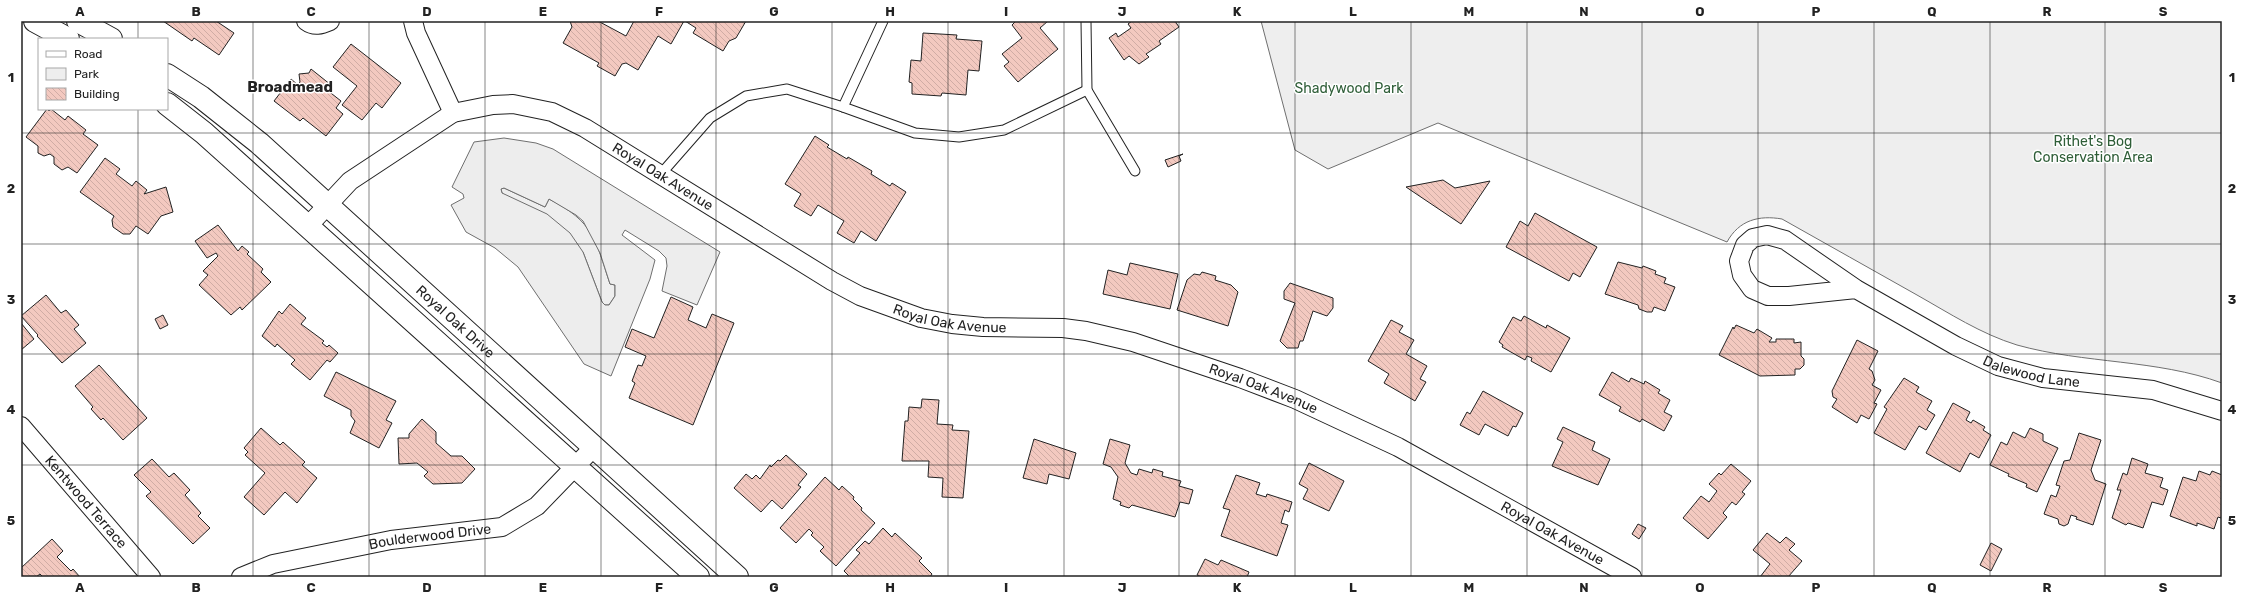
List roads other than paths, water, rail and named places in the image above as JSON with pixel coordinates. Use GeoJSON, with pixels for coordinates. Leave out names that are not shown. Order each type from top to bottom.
{"type":"FeatureCollection","features":[{"type":"Feature","properties":{"kind":"main road"},"geometry":{"type":"LineString","coordinates":[[35,21],[66,38]]}},
{"type":"Feature","properties":{"kind":"main road"},"geometry":{"type":"LineString","coordinates":[[78,21],[109,38]]}},
{"type":"Feature","properties":{"kind":"main road","name":"Royal Oak Drive"},"geometry":{"type":"LineString","coordinates":[[168,76],[202,97],[247,134],[737,577]]}},
{"type":"Feature","properties":{"kind":"main road","name":"Royal Oak Drive"},"geometry":{"type":"LineString","coordinates":[[168,105],[204,133],[698,577]]}},
{"type":"Feature","properties":{"kind":"street"},"geometry":{"type":"LineString","coordinates":[[306,21],[310,24],[321,25],[330,21]]}},
{"type":"Feature","properties":{"kind":"street"},"geometry":{"type":"LineString","coordinates":[[413,21],[416,33],[453,113]]}},
{"type":"Feature","properties":{"kind":"street","name":"Royal Oak Avenue"},"geometry":{"type":"LineString","coordinates":[[308,226],[350,181],[453,113],[493,105],[513,104],[552,112],[586,128],[660,176],[832,281],[860,296],[921,318],[952,324],[1062,328],[1110,336],[1240,378],[1295,399],[1398,447],[1632,577]]}},
{"type":"Feature","properties":{"kind":"street","name":"Dalewood Lane"},"geometry":{"type":"LineString","coordinates":[[1856,289],[1789,296],[1768,296],[1752,289],[1742,275],[1739,261],[1745,245],[1753,238],[1767,235],[1785,240],[1856,289],[1956,346],[1998,366],[2044,378],[2153,390],[2222,411]]}},
{"type":"Feature","properties":{"kind":"street","name":"Kentwood Terrace"},"geometry":{"type":"LineString","coordinates":[[21,426],[151,577]]}},
{"type":"Feature","properties":{"kind":"street","name":"Boulderwood Drive"},"geometry":{"type":"LineString","coordinates":[[241,577],[273,564],[391,540],[502,527],[537,506],[594,447]]}},
{"type":"Feature","properties":{"kind":"lane"},"geometry":{"type":"LineString","coordinates":[[843,107],[883,21]]}},
{"type":"Feature","properties":{"kind":"lane"},"geometry":{"type":"LineString","coordinates":[[1086,21],[1087,90],[1135,171]]}},
{"type":"Feature","properties":{"kind":"lane"},"geometry":{"type":"LineString","coordinates":[[660,176],[710,118],[746,96],[787,89],[915,133],[959,137],[1004,130],[1087,90]]}},
{"type":"Feature","properties":{"kind":"district","name":"Broadmead"},"geometry":{"type":"Point","coordinates":[290,87]}},
{"type":"Feature","properties":{"kind":"park label","name":"Shadywood Park"},"geometry":{"type":"Point","coordinates":[1349,88]}},
{"type":"Feature","properties":{"kind":"park label","name":"Rithet's Bog Conservation Area"},"geometry":{"type":"Point","coordinates":[2093,150]}}]}
